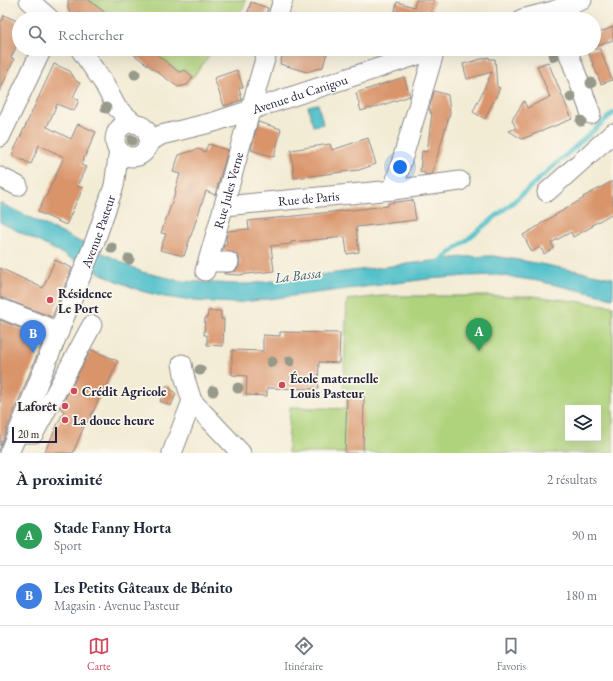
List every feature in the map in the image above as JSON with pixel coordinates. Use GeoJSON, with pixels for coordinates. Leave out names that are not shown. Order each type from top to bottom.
{"type":"FeatureCollection","features":[{"type":"Feature","properties":{"kind":"street"},"geometry":{"type":"LineString","coordinates":[[29,0],[42,12]]}},
{"type":"Feature","properties":{"kind":"street"},"geometry":{"type":"LineString","coordinates":[[279,12],[283,0]]}},
{"type":"Feature","properties":{"kind":"street"},"geometry":{"type":"LineString","coordinates":[[541,12],[582,0]]}},
{"type":"Feature","properties":{"kind":"street"},"geometry":{"type":"LineString","coordinates":[[0,137],[39,56]]}},
{"type":"Feature","properties":{"kind":"street"},"geometry":{"type":"LineString","coordinates":[[85,56],[103,82],[117,108],[141,135]]}},
{"type":"Feature","properties":{"kind":"street","name":"Rue Jules Verne"},"geometry":{"type":"LineString","coordinates":[[229,262],[206,266],[266,56]]}},
{"type":"Feature","properties":{"kind":"street","name":"Avenue du Canigou"},"geometry":{"type":"LineString","coordinates":[[141,135],[214,122],[416,56]]}},
{"type":"Feature","properties":{"kind":"street"},"geometry":{"type":"LineString","coordinates":[[393,190],[433,56]]}},
{"type":"Feature","properties":{"kind":"street"},"geometry":{"type":"LineString","coordinates":[[570,56],[591,114]]}},
{"type":"Feature","properties":{"kind":"street"},"geometry":{"type":"LineString","coordinates":[[547,192],[613,133]]}},
{"type":"Feature","properties":{"kind":"street","name":"Avenue Pasteur"},"geometry":{"type":"LineString","coordinates":[[9,453],[95,241],[114,186],[119,150],[128,156],[141,135]]}},
{"type":"Feature","properties":{"kind":"street","name":"Avenue Pasteur"},"geometry":{"type":"LineString","coordinates":[[114,186],[136,162],[141,135]]}},
{"type":"Feature","properties":{"kind":"street"},"geometry":{"type":"LineString","coordinates":[[0,177],[18,186]]}},
{"type":"Feature","properties":{"kind":"street","name":"Rue de Paris"},"geometry":{"type":"LineString","coordinates":[[224,206],[393,190],[460,181]]}},
{"type":"Feature","properties":{"kind":"street"},"geometry":{"type":"LineString","coordinates":[[0,308],[59,332]]}},
{"type":"Feature","properties":{"kind":"street"},"geometry":{"type":"LineString","coordinates":[[18,433],[34,433],[92,325]]}},
{"type":"Feature","properties":{"kind":"street"},"geometry":{"type":"LineString","coordinates":[[182,364],[185,380],[192,401],[241,453]]}},
{"type":"Feature","properties":{"kind":"street"},"geometry":{"type":"LineString","coordinates":[[172,453],[192,401]]}},
{"type":"Feature","properties":{"kind":"green space"},"geometry":{"type":"Polygon","coordinates":[[[89,0],[246,0],[244,7],[240,12],[104,12],[89,0]]]}},
{"type":"Feature","properties":{"kind":"green space"},"geometry":{"type":"Polygon","coordinates":[[[159,56],[209,56],[193,77],[185,70],[179,72],[159,56]]]}},
{"type":"Feature","properties":{"kind":"green space"},"geometry":{"type":"Polygon","coordinates":[[[382,296],[533,296],[613,306],[613,453],[288,453],[290,407],[346,409],[347,396],[343,396],[347,300],[382,296]]]}},
{"type":"Feature","properties":{"kind":"water"},"geometry":{"type":"Polygon","coordinates":[[[318,104],[323,124],[313,126],[308,106],[318,104]]]}},
{"type":"Feature","properties":{"kind":"water"},"geometry":{"type":"Polygon","coordinates":[[[0,203],[142,272],[182,281],[248,284],[463,257],[493,256],[613,278],[613,298],[538,281],[497,275],[428,279],[235,303],[194,301],[165,297],[141,291],[110,278],[0,222],[0,203]]]}},
{"type":"Feature","properties":{"kind":"building"},"geometry":{"type":"Polygon","coordinates":[[[68,0],[89,0],[104,12],[70,12],[68,9],[68,0]]]}},
{"type":"Feature","properties":{"kind":"building"},"geometry":{"type":"Polygon","coordinates":[[[416,0],[434,0],[431,12],[395,12],[397,2],[414,7],[416,0]]]}},
{"type":"Feature","properties":{"kind":"building"},"geometry":{"type":"Polygon","coordinates":[[[251,2],[268,8],[267,12],[248,12],[251,2]]]}},
{"type":"Feature","properties":{"kind":"building"},"geometry":{"type":"Polygon","coordinates":[[[4,15],[12,19],[11,58],[14,59],[0,91],[0,25],[4,15]]]}},
{"type":"Feature","properties":{"kind":"building"},"geometry":{"type":"Polygon","coordinates":[[[613,27],[613,40],[601,44],[601,32],[613,27]]]}},
{"type":"Feature","properties":{"kind":"building"},"geometry":{"type":"Polygon","coordinates":[[[601,52],[612,80],[601,84],[590,56],[601,56],[601,52]]]}},
{"type":"Feature","properties":{"kind":"building"},"geometry":{"type":"Polygon","coordinates":[[[136,56],[159,56],[179,72],[185,70],[193,77],[187,85],[178,87],[136,56]]]}},
{"type":"Feature","properties":{"kind":"building"},"geometry":{"type":"Polygon","coordinates":[[[282,56],[326,56],[323,67],[307,72],[280,64],[282,56]]]}},
{"type":"Feature","properties":{"kind":"building"},"geometry":{"type":"Polygon","coordinates":[[[489,57],[489,59],[495,59],[497,87],[500,88],[485,119],[473,112],[492,72],[467,79],[463,64],[489,57]]]}},
{"type":"Feature","properties":{"kind":"building"},"geometry":{"type":"Polygon","coordinates":[[[548,62],[572,119],[522,139],[509,131],[516,128],[512,120],[524,101],[527,108],[550,97],[537,66],[548,62]]]}},
{"type":"Feature","properties":{"kind":"building"},"geometry":{"type":"Polygon","coordinates":[[[54,64],[70,71],[76,81],[80,83],[73,97],[79,100],[74,111],[57,104],[47,127],[71,139],[78,124],[96,132],[81,165],[86,167],[77,186],[83,188],[66,225],[38,212],[64,157],[39,145],[31,164],[12,155],[54,64]]]}},
{"type":"Feature","properties":{"kind":"building"},"geometry":{"type":"Polygon","coordinates":[[[237,70],[243,87],[239,88],[242,100],[224,106],[214,78],[237,70]]]}},
{"type":"Feature","properties":{"kind":"building"},"geometry":{"type":"Polygon","coordinates":[[[404,77],[410,96],[361,111],[356,93],[404,77]]]}},
{"type":"Feature","properties":{"kind":"building"},"geometry":{"type":"Polygon","coordinates":[[[434,91],[448,95],[450,113],[432,174],[425,175],[425,173],[420,172],[422,151],[427,152],[432,113],[430,113],[431,111],[429,110],[434,91]]]}},
{"type":"Feature","properties":{"kind":"building"},"geometry":{"type":"Polygon","coordinates":[[[258,122],[281,129],[274,157],[251,150],[258,122]]]}},
{"type":"Feature","properties":{"kind":"building"},"geometry":{"type":"Polygon","coordinates":[[[368,138],[376,164],[359,170],[294,178],[291,150],[330,144],[332,150],[368,138]]]}},
{"type":"Feature","properties":{"kind":"building"},"geometry":{"type":"Polygon","coordinates":[[[208,144],[228,150],[215,195],[206,191],[184,256],[160,250],[166,234],[161,233],[176,191],[175,190],[180,174],[173,172],[179,155],[198,149],[205,152],[208,144]]]}},
{"type":"Feature","properties":{"kind":"building"},"geometry":{"type":"Polygon","coordinates":[[[613,181],[613,213],[573,237],[571,232],[551,243],[554,248],[544,254],[540,247],[532,252],[523,235],[584,198],[583,197],[613,181]]]}},
{"type":"Feature","properties":{"kind":"building"},"geometry":{"type":"Polygon","coordinates":[[[413,200],[416,220],[356,227],[359,252],[347,254],[345,237],[291,242],[291,244],[271,246],[274,271],[239,275],[224,274],[235,271],[239,267],[240,262],[239,257],[235,253],[222,251],[224,245],[227,245],[226,238],[228,231],[249,229],[248,221],[388,206],[388,203],[413,200]]]}},
{"type":"Feature","properties":{"kind":"building"},"geometry":{"type":"Polygon","coordinates":[[[55,260],[72,268],[52,317],[0,297],[0,268],[43,288],[55,260]]]}},
{"type":"Feature","properties":{"kind":"building"},"geometry":{"type":"Polygon","coordinates":[[[208,311],[221,311],[221,319],[224,319],[223,346],[207,345],[207,335],[204,335],[205,318],[207,318],[208,311]]]}},
{"type":"Feature","properties":{"kind":"building"},"geometry":{"type":"Polygon","coordinates":[[[0,320],[44,338],[0,446],[0,320]]]}},
{"type":"Feature","properties":{"kind":"building"},"geometry":{"type":"Polygon","coordinates":[[[280,332],[340,333],[339,363],[319,362],[318,389],[267,388],[267,396],[246,395],[247,376],[232,375],[232,350],[263,351],[263,335],[280,336],[280,332]]]}},
{"type":"Feature","properties":{"kind":"building"},"geometry":{"type":"Polygon","coordinates":[[[91,350],[118,361],[105,391],[103,390],[87,425],[85,424],[73,453],[44,453],[64,411],[60,408],[91,350]]]}},
{"type":"Feature","properties":{"kind":"building"},"geometry":{"type":"Polygon","coordinates":[[[167,385],[176,394],[171,406],[160,401],[167,385]]]}},
{"type":"Feature","properties":{"kind":"building"},"geometry":{"type":"Polygon","coordinates":[[[347,396],[364,397],[363,453],[345,453],[347,396]]]}},
{"type":"Feature","properties":{"kind":"waterway"},"geometry":{"type":"LineString","coordinates":[[438,263],[511,204],[613,113]]}},
{"type":"Feature","properties":{"kind":"place","name":"Résidence Le Port"},"geometry":{"type":"Point","coordinates":[50,300]}},
{"type":"Feature","properties":{"kind":"place","name":"Stade Fanny Horta"},"geometry":{"type":"Point","coordinates":[479,351]}},
{"type":"Feature","properties":{"kind":"place","name":"Les Petits Gâteaux de Bénito"},"geometry":{"type":"Point","coordinates":[33,353]}},
{"type":"Feature","properties":{"kind":"place","name":"École maternelle Louis Pasteur"},"geometry":{"type":"Point","coordinates":[282,385]}},
{"type":"Feature","properties":{"kind":"place","name":"Crédit Agricole"},"geometry":{"type":"Point","coordinates":[74,391]}},
{"type":"Feature","properties":{"kind":"place","name":"Laforêt"},"geometry":{"type":"Point","coordinates":[65,406]}},
{"type":"Feature","properties":{"kind":"place","name":"La douce heure"},"geometry":{"type":"Point","coordinates":[65,420]}},
{"type":"Feature","properties":{"kind":"water label","name":"La Bassa"},"geometry":{"type":"Point","coordinates":[298,275]}}]}
